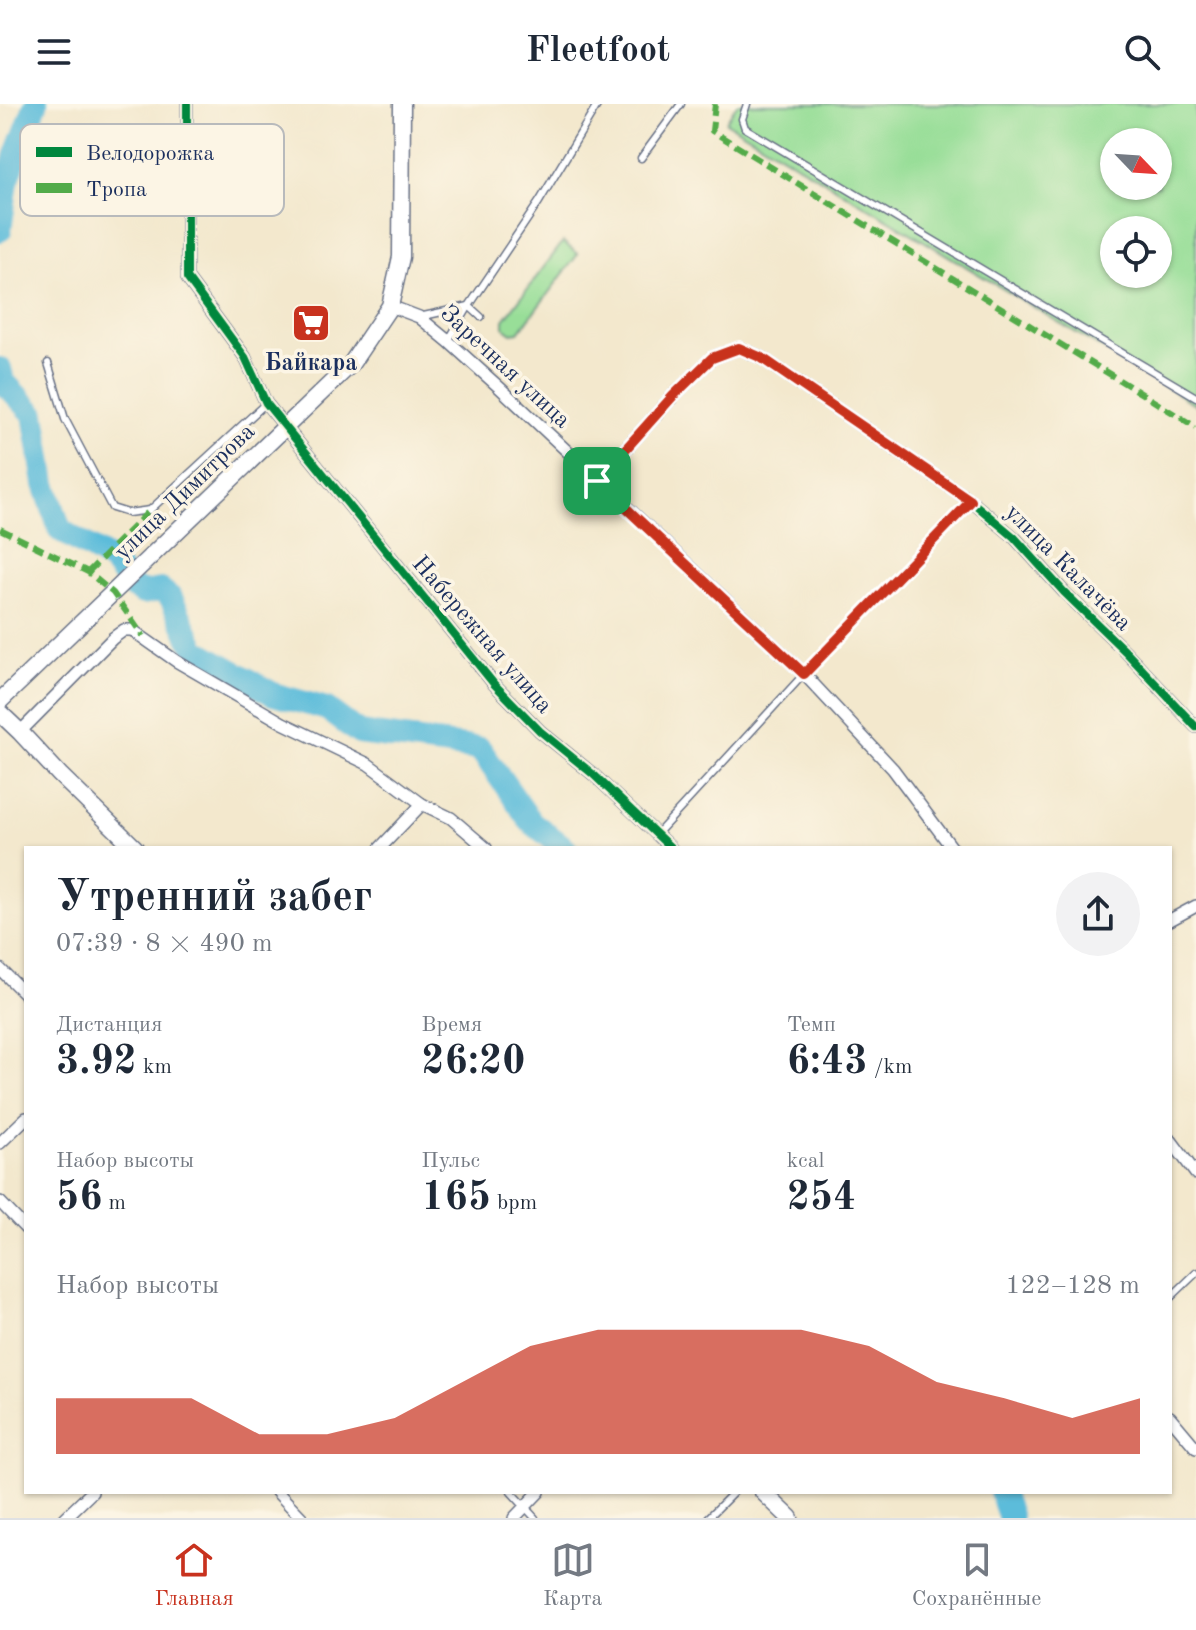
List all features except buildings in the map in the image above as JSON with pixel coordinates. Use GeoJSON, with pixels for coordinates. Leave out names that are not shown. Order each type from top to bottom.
{"type":"FeatureCollection","features":[{"type":"Feature","properties":{"kind":"main road"},"geometry":{"type":"LineString","coordinates":[[390,306],[401,257],[402,104]]}},
{"type":"Feature","properties":{"kind":"main road","name":"улица Димитрова"},"geometry":{"type":"LineString","coordinates":[[0,701],[351,364],[390,306]]}},
{"type":"Feature","properties":{"kind":"main road"},"geometry":{"type":"LineString","coordinates":[[0,713],[133,846]]}},
{"type":"Feature","properties":{"kind":"main road"},"geometry":{"type":"LineString","coordinates":[[765,1494],[790,1518]]}},
{"type":"Feature","properties":{"kind":"street","name":"Набережная улица"},"geometry":{"type":"LineString","coordinates":[[187,216],[187,278],[245,357],[266,403],[494,684],[540,731],[594,775],[669,846]]}},
{"type":"Feature","properties":{"kind":"street","name":"Заречная улица"},"geometry":{"type":"LineString","coordinates":[[390,306],[419,317],[448,341],[804,674],[893,769],[951,846]]}},
{"type":"Feature","properties":{"kind":"street","name":"улица Калачёва"},"geometry":{"type":"LineString","coordinates":[[597,481],[673,396],[712,358],[739,348],[762,358],[971,501],[1014,537],[1196,727]]}},
{"type":"Feature","properties":{"kind":"street"},"geometry":{"type":"LineString","coordinates":[[20,732],[113,638],[124,630],[132,630],[176,661],[270,715],[368,764],[422,804],[451,818],[484,846]]}},
{"type":"Feature","properties":{"kind":"street"},"geometry":{"type":"LineString","coordinates":[[382,846],[422,804]]}},
{"type":"Feature","properties":{"kind":"street"},"geometry":{"type":"LineString","coordinates":[[1172,919],[1194,912]]}},
{"type":"Feature","properties":{"kind":"street"},"geometry":{"type":"LineString","coordinates":[[0,969],[24,993]]}},
{"type":"Feature","properties":{"kind":"street"},"geometry":{"type":"LineString","coordinates":[[0,1143],[24,1120]]}},
{"type":"Feature","properties":{"kind":"street"},"geometry":{"type":"LineString","coordinates":[[1172,1142],[1196,1174]]}},
{"type":"Feature","properties":{"kind":"street"},"geometry":{"type":"LineString","coordinates":[[0,1202],[24,1227]]}},
{"type":"Feature","properties":{"kind":"street"},"geometry":{"type":"LineString","coordinates":[[1172,1419],[1196,1448]]}},
{"type":"Feature","properties":{"kind":"street"},"geometry":{"type":"LineString","coordinates":[[65,1518],[90,1494]]}},
{"type":"Feature","properties":{"kind":"street"},"geometry":{"type":"LineString","coordinates":[[279,1494],[302,1518]]}},
{"type":"Feature","properties":{"kind":"street"},"geometry":{"type":"LineString","coordinates":[[514,1518],[537,1494]]}},
{"type":"Feature","properties":{"kind":"lane"},"geometry":{"type":"LineString","coordinates":[[448,341],[539,202],[598,104]]}},
{"type":"Feature","properties":{"kind":"lane"},"geometry":{"type":"LineString","coordinates":[[641,158],[681,104]]}},
{"type":"Feature","properties":{"kind":"lane"},"geometry":{"type":"LineString","coordinates":[[747,104],[742,119],[745,128],[1196,397]]}},
{"type":"Feature","properties":{"kind":"lane"},"geometry":{"type":"LineString","coordinates":[[419,317],[469,306]]}},
{"type":"Feature","properties":{"kind":"lane"},"geometry":{"type":"LineString","coordinates":[[469,306],[481,317]]}},
{"type":"Feature","properties":{"kind":"lane"},"geometry":{"type":"LineString","coordinates":[[48,363],[65,419],[112,508],[128,513],[150,510],[266,403]]}},
{"type":"Feature","properties":{"kind":"lane"},"geometry":{"type":"LineString","coordinates":[[657,834],[804,674],[971,501]]}},
{"type":"Feature","properties":{"kind":"lane"},"geometry":{"type":"LineString","coordinates":[[1172,1296],[1196,1273]]}},
{"type":"Feature","properties":{"kind":"lane"},"geometry":{"type":"LineString","coordinates":[[513,1494],[535,1518]]}},
{"type":"Feature","properties":{"kind":"lane"},"geometry":{"type":"LineString","coordinates":[[708,1518],[732,1494]]}},
{"type":"Feature","properties":{"kind":"green space"},"geometry":{"type":"Polygon","coordinates":[[[737,104],[1196,104],[1196,405],[726,122],[737,104]]]}},
{"type":"Feature","properties":{"kind":"green space"},"geometry":{"type":"Polygon","coordinates":[[[563,242],[578,254],[519,332],[512,333],[504,327],[504,320],[563,242]]]}},
{"type":"Feature","properties":{"kind":"waterway"},"geometry":{"type":"LineString","coordinates":[[28,124],[36,104]]}},
{"type":"Feature","properties":{"kind":"waterway"},"geometry":{"type":"LineString","coordinates":[[0,230],[7,181],[20,146]]}},
{"type":"Feature","properties":{"kind":"waterway"},"geometry":{"type":"LineString","coordinates":[[0,369],[3,381],[34,414],[45,484],[60,530],[112,561],[132,587],[143,593],[161,590],[171,598],[196,650],[273,694],[327,709],[359,733],[480,749],[531,822],[562,846]]}},
{"type":"Feature","properties":{"kind":"waterway"},"geometry":{"type":"LineString","coordinates":[[1002,1494],[1010,1518]]}},
{"type":"Feature","properties":{"kind":"marked path"},"geometry":{"type":"LineString","coordinates":[[715,104],[712,131],[1196,427]]}},
{"type":"Feature","properties":{"kind":"marked path"},"geometry":{"type":"LineString","coordinates":[[88,572],[150,510]]}},
{"type":"Feature","properties":{"kind":"marked path"},"geometry":{"type":"LineString","coordinates":[[0,529],[88,572],[113,593],[143,636]]}},
{"type":"Feature","properties":{"kind":"cycle path"},"geometry":{"type":"LineString","coordinates":[[187,104],[187,124]]}},
{"type":"Feature","properties":{"kind":"cycle path"},"geometry":{"type":"LineString","coordinates":[[187,216],[187,278],[245,357],[266,403],[494,684],[540,731],[594,775],[669,846]]}},
{"type":"Feature","properties":{"kind":"cycle path"},"geometry":{"type":"LineString","coordinates":[[597,481],[673,396],[712,358],[739,348],[762,358],[971,501],[1014,537],[1196,727]]}},
{"type":"Feature","properties":{"kind":"place","name":"Байкара"},"geometry":{"type":"Point","coordinates":[311,323]}},
{"type":"Feature","properties":{"kind":"route"},"geometry":{"type":"LineString","coordinates":[[739,348],[762,358],[971,501],[804,674],[597,481],[673,396],[712,358],[739,348]]}}]}
